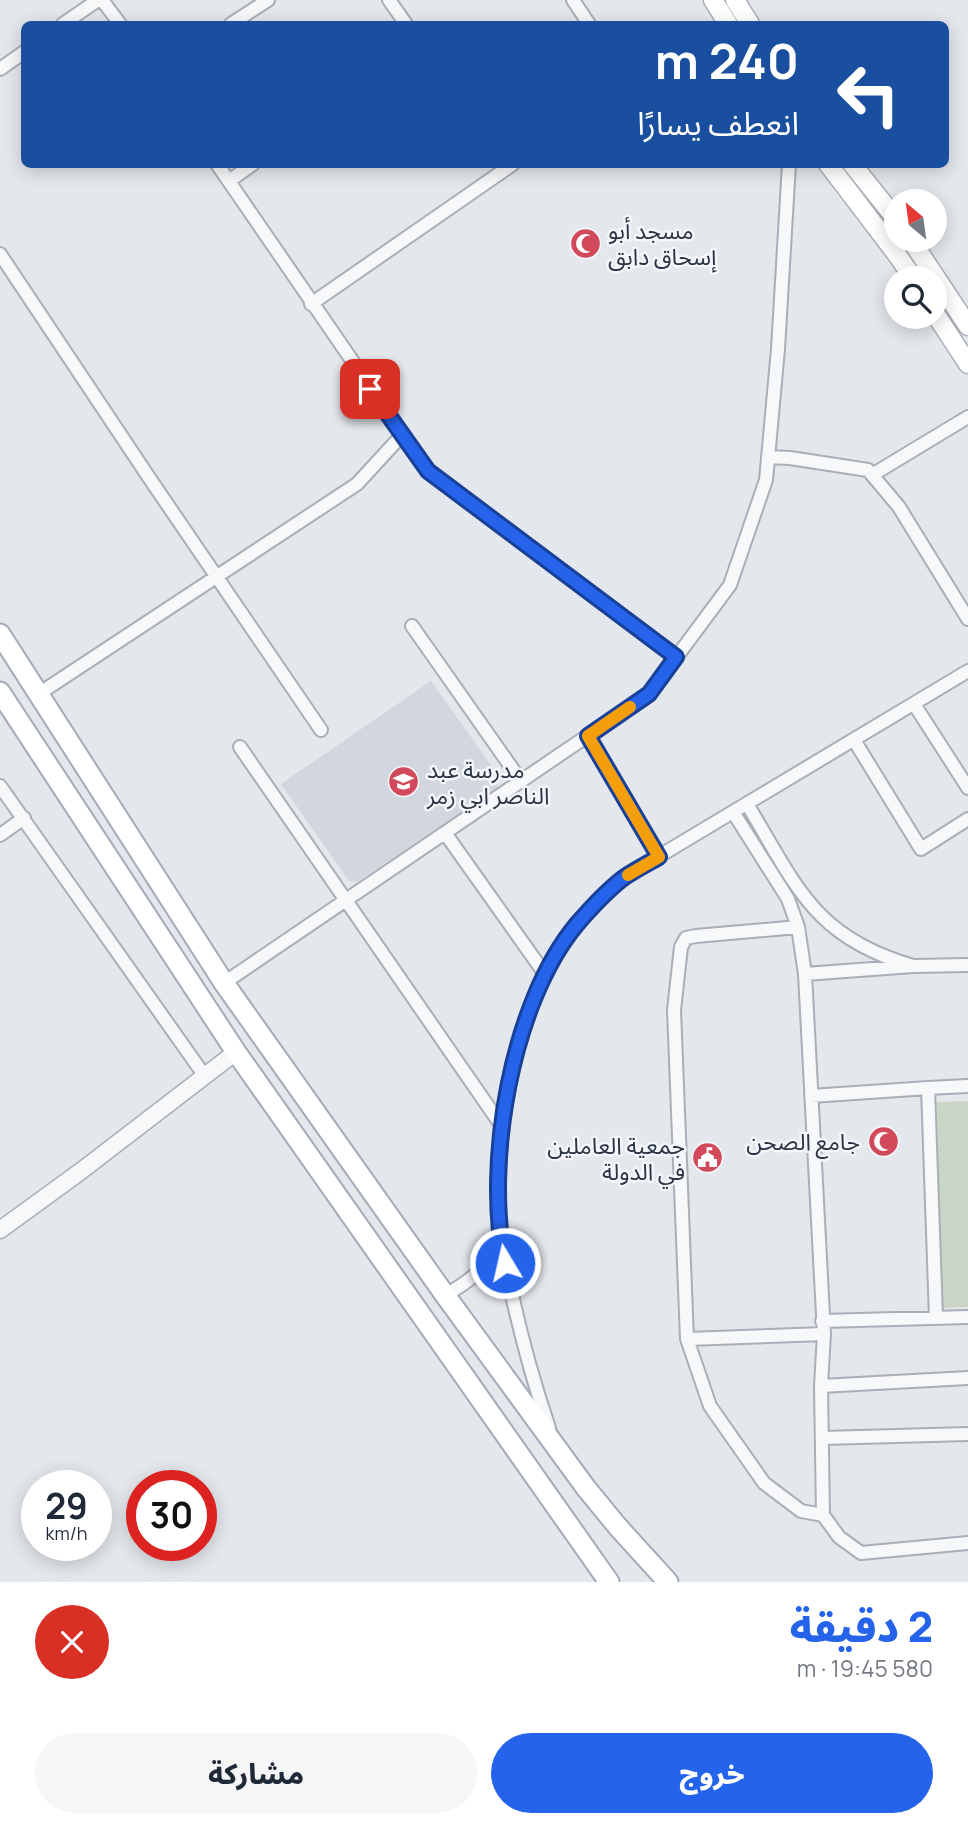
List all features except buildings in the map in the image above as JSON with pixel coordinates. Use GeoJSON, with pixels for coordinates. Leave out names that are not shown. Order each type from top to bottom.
{"type":"FeatureCollection","features":[{"type":"Feature","properties":{"kind":"main road"},"geometry":{"type":"LineString","coordinates":[[713,0],[722,21]]}},
{"type":"Feature","properties":{"kind":"main road"},"geometry":{"type":"LineString","coordinates":[[735,0],[748,21]]}},
{"type":"Feature","properties":{"kind":"main road"},"geometry":{"type":"LineString","coordinates":[[831,168],[905,266]]}},
{"type":"Feature","properties":{"kind":"main road"},"geometry":{"type":"LineString","coordinates":[[855,168],[884,204]]}},
{"type":"Feature","properties":{"kind":"main road"},"geometry":{"type":"LineString","coordinates":[[919,252],[968,326]]}},
{"type":"Feature","properties":{"kind":"main road"},"geometry":{"type":"LineString","coordinates":[[945,329],[968,364]]}},
{"type":"Feature","properties":{"kind":"main road"},"geometry":{"type":"LineString","coordinates":[[0,634],[224,983],[445,1295],[553,1442],[618,1527],[668,1582]]}},
{"type":"Feature","properties":{"kind":"main road"},"geometry":{"type":"LineString","coordinates":[[0,692],[236,1052],[609,1582]]}},
{"type":"Feature","properties":{"kind":"street"},"geometry":{"type":"LineString","coordinates":[[68,21],[100,0],[118,21]]}},
{"type":"Feature","properties":{"kind":"street"},"geometry":{"type":"LineString","coordinates":[[236,21],[268,0]]}},
{"type":"Feature","properties":{"kind":"street"},"geometry":{"type":"LineString","coordinates":[[389,0],[404,21]]}},
{"type":"Feature","properties":{"kind":"street"},"geometry":{"type":"LineString","coordinates":[[573,0],[587,21]]}},
{"type":"Feature","properties":{"kind":"street"},"geometry":{"type":"LineString","coordinates":[[0,69],[21,54]]}},
{"type":"Feature","properties":{"kind":"street"},"geometry":{"type":"LineString","coordinates":[[220,168],[428,471],[676,657]]}},
{"type":"Feature","properties":{"kind":"street"},"geometry":{"type":"LineString","coordinates":[[229,181],[247,168]]}},
{"type":"Feature","properties":{"kind":"street"},"geometry":{"type":"LineString","coordinates":[[311,304],[507,168]]}},
{"type":"Feature","properties":{"kind":"street"},"geometry":{"type":"LineString","coordinates":[[224,983],[649,694],[730,585],[766,480],[778,349],[789,168]]}},
{"type":"Feature","properties":{"kind":"street"},"geometry":{"type":"LineString","coordinates":[[0,254],[321,730]]}},
{"type":"Feature","properties":{"kind":"street"},"geometry":{"type":"LineString","coordinates":[[872,475],[968,417]]}},
{"type":"Feature","properties":{"kind":"street"},"geometry":{"type":"LineString","coordinates":[[40,693],[357,484],[402,435]]}},
{"type":"Feature","properties":{"kind":"street"},"geometry":{"type":"LineString","coordinates":[[768,457],[868,470],[899,507],[968,619]]}},
{"type":"Feature","properties":{"kind":"street"},"geometry":{"type":"LineString","coordinates":[[411,626],[521,781]]}},
{"type":"Feature","properties":{"kind":"street"},"geometry":{"type":"LineString","coordinates":[[553,1442],[533,1380],[500,1240],[501,1125],[516,1057],[545,974],[577,925],[621,879],[968,671]]}},
{"type":"Feature","properties":{"kind":"street"},"geometry":{"type":"LineString","coordinates":[[914,704],[968,788]]}},
{"type":"Feature","properties":{"kind":"street"},"geometry":{"type":"LineString","coordinates":[[588,736],[659,857]]}},
{"type":"Feature","properties":{"kind":"street"},"geometry":{"type":"LineString","coordinates":[[854,740],[921,849],[968,819]]}},
{"type":"Feature","properties":{"kind":"street"},"geometry":{"type":"LineString","coordinates":[[240,747],[501,1125]]}},
{"type":"Feature","properties":{"kind":"street"},"geometry":{"type":"LineString","coordinates":[[0,786],[204,1075]]}},
{"type":"Feature","properties":{"kind":"street"},"geometry":{"type":"LineString","coordinates":[[747,804],[813,909],[847,939],[867,950],[914,966]]}},
{"type":"Feature","properties":{"kind":"street"},"geometry":{"type":"LineString","coordinates":[[733,811],[788,899],[798,927],[804,974],[823,1328],[823,1515],[839,1537],[861,1553],[968,1543]]}},
{"type":"Feature","properties":{"kind":"street"},"geometry":{"type":"LineString","coordinates":[[0,835],[24,818]]}},
{"type":"Feature","properties":{"kind":"street"},"geometry":{"type":"LineString","coordinates":[[445,833],[545,974]]}},
{"type":"Feature","properties":{"kind":"street"},"geometry":{"type":"LineString","coordinates":[[798,927],[696,936],[686,938],[681,947],[674,1010],[687,1339],[710,1406],[764,1483],[801,1511],[823,1515]]}},
{"type":"Feature","properties":{"kind":"street"},"geometry":{"type":"LineString","coordinates":[[804,974],[968,965]]}},
{"type":"Feature","properties":{"kind":"street"},"geometry":{"type":"LineString","coordinates":[[0,1230],[236,1052]]}},
{"type":"Feature","properties":{"kind":"street"},"geometry":{"type":"LineString","coordinates":[[811,1096],[968,1086]]}},
{"type":"Feature","properties":{"kind":"street"},"geometry":{"type":"LineString","coordinates":[[928,1088],[936,1318]]}},
{"type":"Feature","properties":{"kind":"street"},"geometry":{"type":"LineString","coordinates":[[445,1295],[466,1283],[483,1268],[500,1240]]}},
{"type":"Feature","properties":{"kind":"street"},"geometry":{"type":"LineString","coordinates":[[687,1339],[968,1317]]}},
{"type":"Feature","properties":{"kind":"street"},"geometry":{"type":"LineString","coordinates":[[821,1386],[968,1378]]}},
{"type":"Feature","properties":{"kind":"street"},"geometry":{"type":"LineString","coordinates":[[823,1438],[968,1434]]}},
{"type":"Feature","properties":{"kind":"shaded area"},"geometry":{"type":"Polygon","coordinates":[[[431,681],[498,775],[497,788],[357,882],[349,881],[281,784],[431,681]]]}},
{"type":"Feature","properties":{"kind":"green space"},"geometry":{"type":"Polygon","coordinates":[[[968,1101],[968,1307],[940,1308],[937,1102],[968,1101]]]}},
{"type":"Feature","properties":{"kind":"slow traffic"},"geometry":{"type":"LineString","coordinates":[[628,875],[659,857],[588,736],[630,707]]}},
{"type":"Feature","properties":{"kind":"place","name":"مسجد أبو إسحاق دابق"},"geometry":{"type":"Point","coordinates":[585,243]}},
{"type":"Feature","properties":{"kind":"place","name":"مدرسة عبد الناصر ابي زمر"},"geometry":{"type":"Point","coordinates":[404,782]}},
{"type":"Feature","properties":{"kind":"place","name":"جامع الصحن"},"geometry":{"type":"Point","coordinates":[883,1141]}},
{"type":"Feature","properties":{"kind":"place","name":"جمعية العاملين في الدولة"},"geometry":{"type":"Point","coordinates":[708,1158]}},
{"type":"Feature","properties":{"kind":"route"},"geometry":{"type":"LineString","coordinates":[[370,389],[428,471],[676,657],[649,694],[588,736],[659,857],[621,879],[577,925],[545,974],[513,1068],[501,1125],[500,1240],[505,1263]]}}]}
